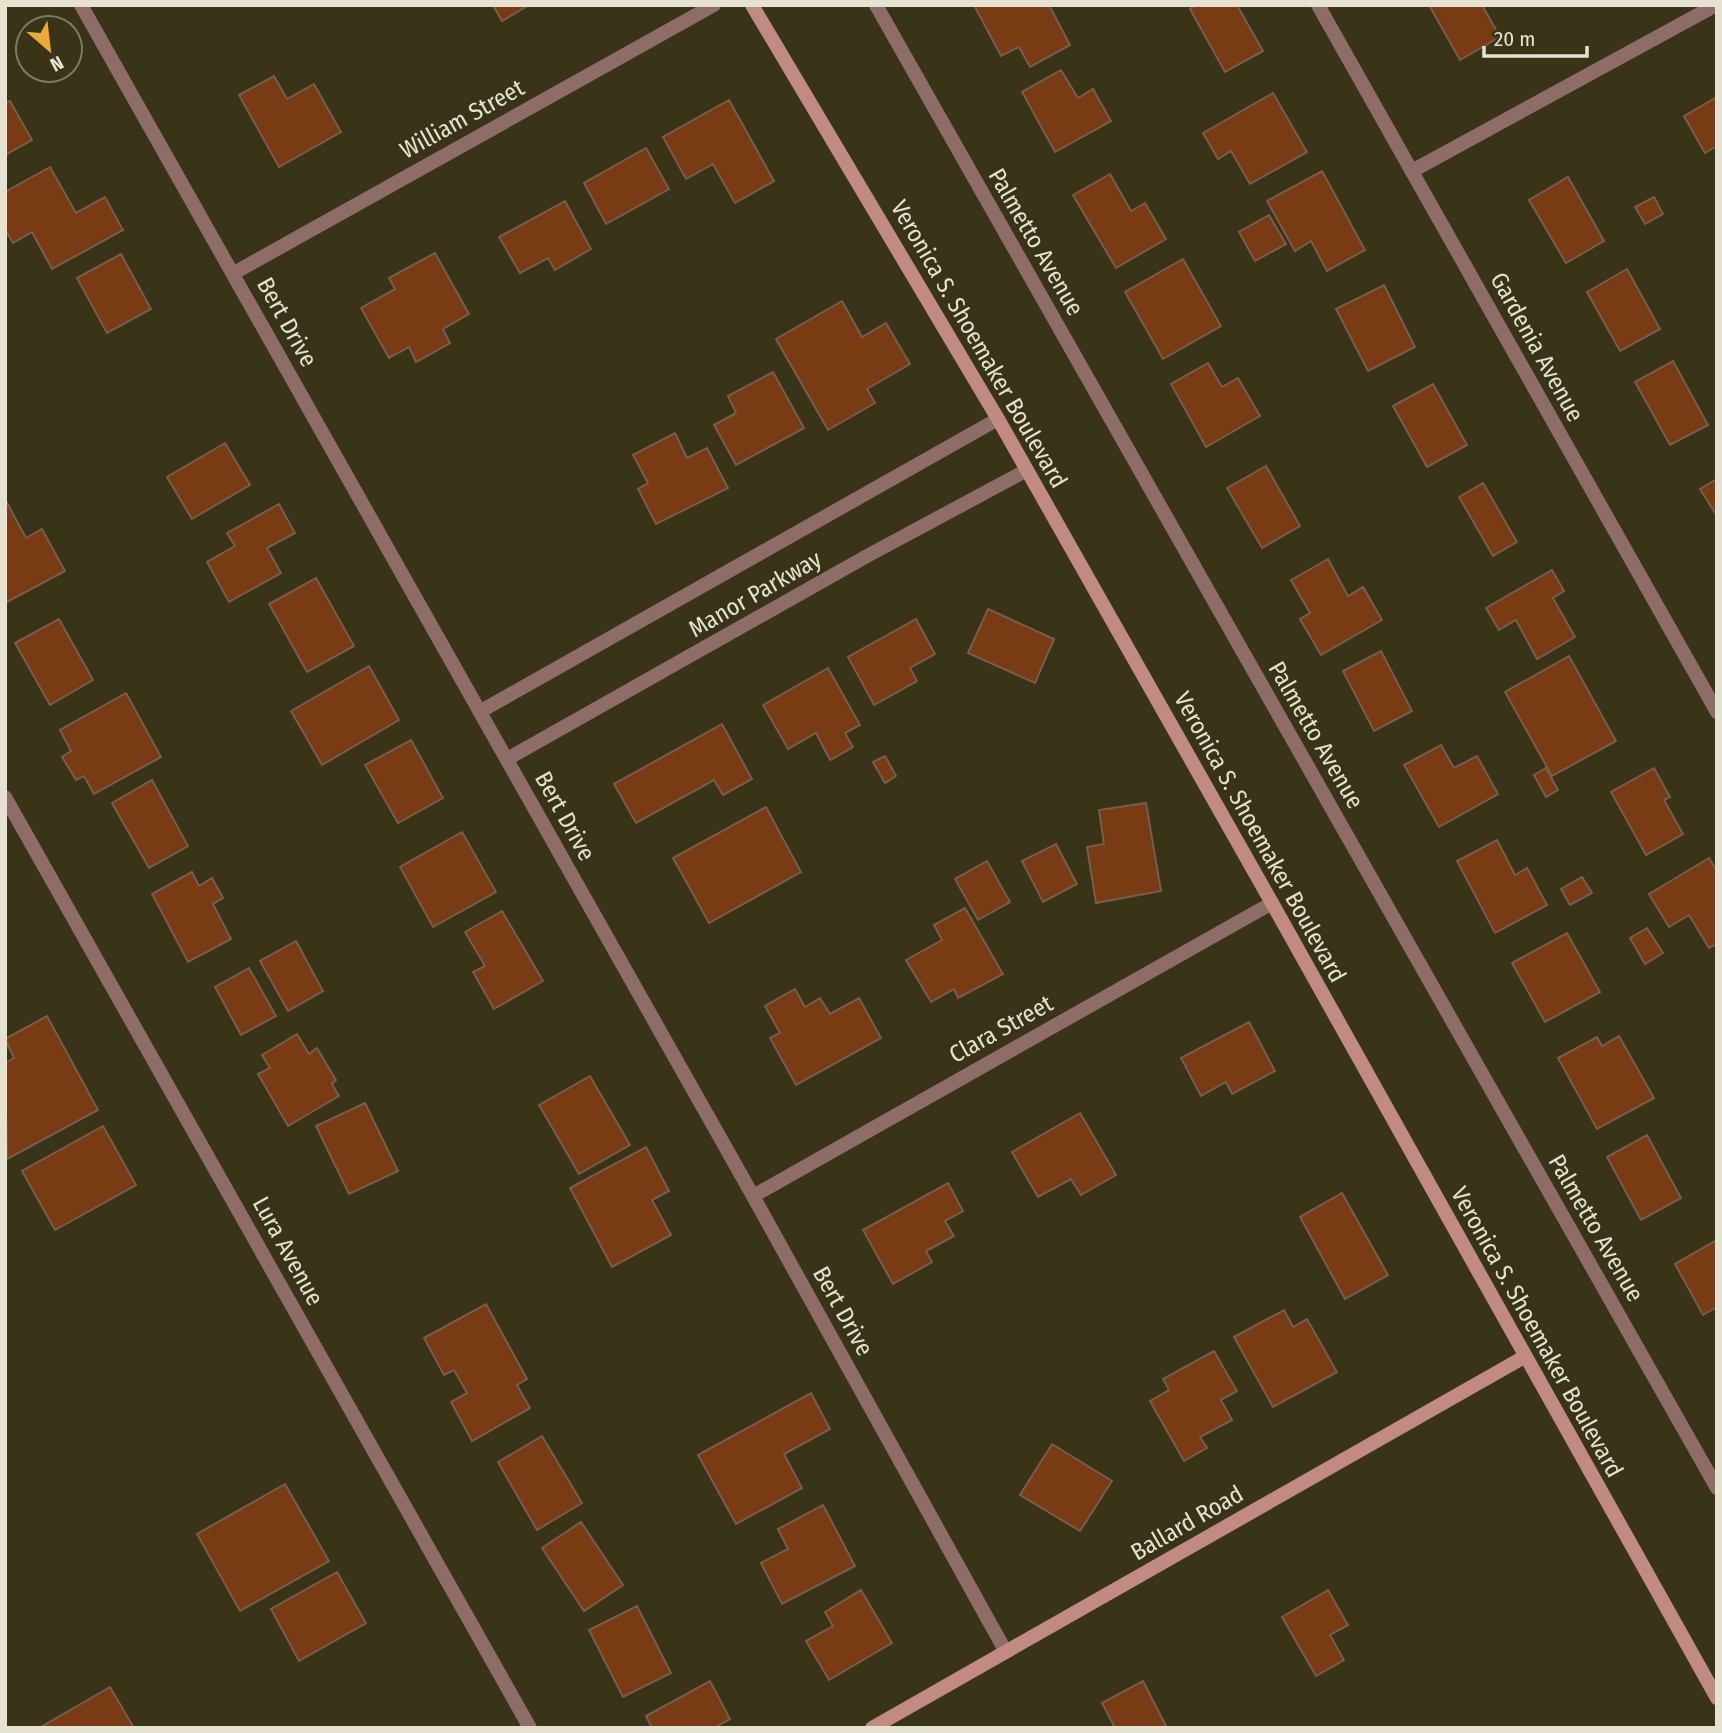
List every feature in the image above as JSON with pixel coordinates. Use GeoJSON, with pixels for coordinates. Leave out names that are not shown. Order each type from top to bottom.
{"type":"FeatureCollection","features":[{"type":"Feature","properties":{"kind":"street","name":"Bert Drive"},"geometry":{"type":"LineString","coordinates":[[81,5],[753,1196],[1006,1652]]}},
{"type":"Feature","properties":{"kind":"street","name":"William Street"},"geometry":{"type":"LineString","coordinates":[[234,273],[714,5]]}},
{"type":"Feature","properties":{"kind":"street","name":"Veronica S. Shoemaker Boulevard"},"geometry":{"type":"LineString","coordinates":[[752,5],[998,419],[1717,1698]]}},
{"type":"Feature","properties":{"kind":"street","name":"Palmetto Avenue"},"geometry":{"type":"LineString","coordinates":[[876,5],[1717,1488]]}},
{"type":"Feature","properties":{"kind":"street","name":"Gardenia Avenue"},"geometry":{"type":"LineString","coordinates":[[1318,5],[1717,712]]}},
{"type":"Feature","properties":{"kind":"street"},"geometry":{"type":"LineString","coordinates":[[1412,172],[1716,5]]}},
{"type":"Feature","properties":{"kind":"street","name":"Manor Parkway"},"geometry":{"type":"LineString","coordinates":[[481,712],[998,419]]}},
{"type":"Feature","properties":{"kind":"street","name":"Manor Parkway"},"geometry":{"type":"LineString","coordinates":[[507,759],[867,556],[1027,471]]}},
{"type":"Feature","properties":{"kind":"street","name":"Lura Avenue"},"geometry":{"type":"LineString","coordinates":[[5,797],[530,1728]]}},
{"type":"Feature","properties":{"kind":"street","name":"Clara Street"},"geometry":{"type":"LineString","coordinates":[[753,1196],[1272,903]]}},
{"type":"Feature","properties":{"kind":"street","name":"Ballard Road"},"geometry":{"type":"LineString","coordinates":[[872,1728],[1524,1357]]}},
{"type":"Feature","properties":{"kind":"building"},"geometry":{"type":"Polygon","coordinates":[[[493,5],[529,5],[502,21],[493,5]]]}},
{"type":"Feature","properties":{"kind":"building"},"geometry":{"type":"Polygon","coordinates":[[[974,5],[1049,5],[1070,45],[1030,67],[1019,47],[1001,56],[974,5]]]}},
{"type":"Feature","properties":{"kind":"building"},"geometry":{"type":"Polygon","coordinates":[[[1196,5],[1237,5],[1263,51],[1225,72],[1190,9],[1196,5]]]}},
{"type":"Feature","properties":{"kind":"building"},"geometry":{"type":"Polygon","coordinates":[[[1429,5],[1482,5],[1500,37],[1460,60],[1429,5]]]}},
{"type":"Feature","properties":{"kind":"building"},"geometry":{"type":"Polygon","coordinates":[[[1061,70],[1078,98],[1093,89],[1111,121],[1055,152],[1022,92],[1061,70]]]}},
{"type":"Feature","properties":{"kind":"building"},"geometry":{"type":"Polygon","coordinates":[[[274,76],[287,99],[314,84],[341,132],[279,167],[239,95],[274,76]]]}},
{"type":"Feature","properties":{"kind":"building"},"geometry":{"type":"Polygon","coordinates":[[[1273,93],[1307,152],[1250,184],[1231,151],[1218,159],[1203,133],[1273,93]]]}},
{"type":"Feature","properties":{"kind":"building"},"geometry":{"type":"Polygon","coordinates":[[[1717,97],[1717,146],[1705,153],[1684,116],[1717,97]]]}},
{"type":"Feature","properties":{"kind":"building"},"geometry":{"type":"Polygon","coordinates":[[[729,100],[774,181],[735,203],[713,164],[686,179],[663,137],[729,100]]]}},
{"type":"Feature","properties":{"kind":"building"},"geometry":{"type":"Polygon","coordinates":[[[10,101],[32,140],[5,155],[5,103],[10,101]]]}},
{"type":"Feature","properties":{"kind":"building"},"geometry":{"type":"Polygon","coordinates":[[[646,148],[669,189],[606,224],[584,183],[646,148]]]}},
{"type":"Feature","properties":{"kind":"building"},"geometry":{"type":"Polygon","coordinates":[[[50,167],[76,213],[105,197],[123,230],[52,269],[32,232],[13,243],[5,229],[5,192],[50,167]]]}},
{"type":"Feature","properties":{"kind":"building"},"geometry":{"type":"Polygon","coordinates":[[[1322,171],[1365,250],[1327,271],[1311,241],[1295,251],[1267,201],[1322,171]]]}},
{"type":"Feature","properties":{"kind":"building"},"geometry":{"type":"Polygon","coordinates":[[[1110,174],[1131,211],[1145,203],[1166,239],[1116,268],[1073,195],[1110,174]]]}},
{"type":"Feature","properties":{"kind":"building"},"geometry":{"type":"Polygon","coordinates":[[[1568,177],[1604,241],[1566,263],[1529,200],[1568,177]]]}},
{"type":"Feature","properties":{"kind":"building"},"geometry":{"type":"Polygon","coordinates":[[[1654,197],[1663,214],[1645,224],[1635,207],[1654,197]]]}},
{"type":"Feature","properties":{"kind":"building"},"geometry":{"type":"Polygon","coordinates":[[[565,201],[591,249],[555,270],[548,258],[520,273],[499,237],[565,201]]]}},
{"type":"Feature","properties":{"kind":"building"},"geometry":{"type":"Polygon","coordinates":[[[1269,215],[1286,244],[1255,261],[1239,232],[1269,215]]]}},
{"type":"Feature","properties":{"kind":"building"},"geometry":{"type":"Polygon","coordinates":[[[435,253],[469,314],[443,329],[450,343],[416,362],[409,347],[389,358],[361,308],[395,289],[389,278],[435,253]]]}},
{"type":"Feature","properties":{"kind":"building"},"geometry":{"type":"Polygon","coordinates":[[[121,254],[151,309],[107,333],[77,278],[121,254]]]}},
{"type":"Feature","properties":{"kind":"building"},"geometry":{"type":"Polygon","coordinates":[[[1183,259],[1221,326],[1163,359],[1125,292],[1183,259]]]}},
{"type":"Feature","properties":{"kind":"building"},"geometry":{"type":"Polygon","coordinates":[[[1627,269],[1660,329],[1620,351],[1587,292],[1627,269]]]}},
{"type":"Feature","properties":{"kind":"building"},"geometry":{"type":"Polygon","coordinates":[[[1384,285],[1415,347],[1368,371],[1336,309],[1384,285]]]}},
{"type":"Feature","properties":{"kind":"building"},"geometry":{"type":"Polygon","coordinates":[[[842,301],[862,337],[886,323],[910,364],[867,389],[875,403],[828,430],[776,339],[842,301]]]}},
{"type":"Feature","properties":{"kind":"building"},"geometry":{"type":"Polygon","coordinates":[[[1673,361],[1708,425],[1670,445],[1635,382],[1673,361]]]}},
{"type":"Feature","properties":{"kind":"building"},"geometry":{"type":"Polygon","coordinates":[[[1208,363],[1222,387],[1238,378],[1260,416],[1206,447],[1171,384],[1208,363]]]}},
{"type":"Feature","properties":{"kind":"building"},"geometry":{"type":"Polygon","coordinates":[[[773,372],[804,428],[736,465],[714,425],[736,413],[728,396],[773,372]]]}},
{"type":"Feature","properties":{"kind":"building"},"geometry":{"type":"Polygon","coordinates":[[[1433,384],[1467,445],[1427,467],[1393,406],[1433,384]]]}},
{"type":"Feature","properties":{"kind":"building"},"geometry":{"type":"Polygon","coordinates":[[[675,433],[687,458],[707,448],[728,488],[656,524],[638,489],[648,483],[633,455],[675,433]]]}},
{"type":"Feature","properties":{"kind":"building"},"geometry":{"type":"Polygon","coordinates":[[[225,443],[250,485],[192,519],[167,477],[225,443]]]}},
{"type":"Feature","properties":{"kind":"building"},"geometry":{"type":"Polygon","coordinates":[[[1266,466],[1300,526],[1262,548],[1227,488],[1266,466]]]}},
{"type":"Feature","properties":{"kind":"building"},"geometry":{"type":"Polygon","coordinates":[[[1717,479],[1717,516],[1700,489],[1717,479]]]}},
{"type":"Feature","properties":{"kind":"building"},"geometry":{"type":"Polygon","coordinates":[[[1483,483],[1517,542],[1493,556],[1459,497],[1483,483]]]}},
{"type":"Feature","properties":{"kind":"building"},"geometry":{"type":"Polygon","coordinates":[[[5,499],[26,538],[42,529],[65,571],[5,603],[5,499]]]}},
{"type":"Feature","properties":{"kind":"building"},"geometry":{"type":"Polygon","coordinates":[[[279,504],[295,533],[267,548],[281,573],[229,602],[207,562],[235,546],[227,533],[279,504]]]}},
{"type":"Feature","properties":{"kind":"building"},"geometry":{"type":"Polygon","coordinates":[[[1328,559],[1348,596],[1363,587],[1382,620],[1321,655],[1300,619],[1310,613],[1291,580],[1328,559]]]}},
{"type":"Feature","properties":{"kind":"building"},"geometry":{"type":"Polygon","coordinates":[[[1552,570],[1564,591],[1553,598],[1575,637],[1537,659],[1516,620],[1499,630],[1486,608],[1552,570]]]}},
{"type":"Feature","properties":{"kind":"building"},"geometry":{"type":"Polygon","coordinates":[[[316,578],[354,646],[307,672],[269,604],[316,578]]]}},
{"type":"Feature","properties":{"kind":"building"},"geometry":{"type":"Polygon","coordinates":[[[988,609],[1054,639],[1035,683],[968,653],[988,609]]]}},
{"type":"Feature","properties":{"kind":"building"},"geometry":{"type":"Polygon","coordinates":[[[59,619],[93,680],[50,705],[15,643],[59,619]]]}},
{"type":"Feature","properties":{"kind":"building"},"geometry":{"type":"Polygon","coordinates":[[[916,619],[935,654],[910,668],[917,681],[874,705],[848,657],[916,619]]]}},
{"type":"Feature","properties":{"kind":"building"},"geometry":{"type":"Polygon","coordinates":[[[1381,651],[1412,711],[1374,731],[1343,671],[1381,651]]]}},
{"type":"Feature","properties":{"kind":"building"},"geometry":{"type":"Polygon","coordinates":[[[1569,656],[1616,741],[1552,776],[1505,692],[1569,656]]]}},
{"type":"Feature","properties":{"kind":"building"},"geometry":{"type":"Polygon","coordinates":[[[369,666],[399,720],[322,765],[291,711],[369,666]]]}},
{"type":"Feature","properties":{"kind":"building"},"geometry":{"type":"Polygon","coordinates":[[[828,668],[860,725],[845,733],[853,747],[830,760],[816,733],[788,749],[763,705],[828,668]]]}},
{"type":"Feature","properties":{"kind":"building"},"geometry":{"type":"Polygon","coordinates":[[[126,693],[161,757],[94,794],[84,776],[76,780],[62,757],[71,751],[60,730],[126,693]]]}},
{"type":"Feature","properties":{"kind":"building"},"geometry":{"type":"Polygon","coordinates":[[[722,724],[752,779],[723,795],[714,780],[636,823],[614,784],[722,724]]]}},
{"type":"Feature","properties":{"kind":"building"},"geometry":{"type":"Polygon","coordinates":[[[411,740],[443,798],[398,823],[365,765],[411,740]]]}},
{"type":"Feature","properties":{"kind":"building"},"geometry":{"type":"Polygon","coordinates":[[[1441,745],[1454,768],[1477,756],[1498,794],[1439,827],[1404,765],[1441,745]]]}},
{"type":"Feature","properties":{"kind":"building"},"geometry":{"type":"Polygon","coordinates":[[[885,756],[896,776],[885,783],[873,762],[885,756]]]}},
{"type":"Feature","properties":{"kind":"building"},"geometry":{"type":"Polygon","coordinates":[[[1546,768],[1558,790],[1546,797],[1534,775],[1546,768]]]}},
{"type":"Feature","properties":{"kind":"building"},"geometry":{"type":"Polygon","coordinates":[[[1654,768],[1670,797],[1664,800],[1683,834],[1646,855],[1611,792],[1654,768]]]}},
{"type":"Feature","properties":{"kind":"building"},"geometry":{"type":"Polygon","coordinates":[[[152,780],[188,846],[149,868],[112,803],[152,780]]]}},
{"type":"Feature","properties":{"kind":"building"},"geometry":{"type":"Polygon","coordinates":[[[1146,803],[1161,891],[1096,903],[1087,847],[1104,844],[1099,810],[1146,803]]]}},
{"type":"Feature","properties":{"kind":"building"},"geometry":{"type":"Polygon","coordinates":[[[766,807],[801,872],[709,923],[673,858],[766,807]]]}},
{"type":"Feature","properties":{"kind":"building"},"geometry":{"type":"Polygon","coordinates":[[[462,832],[496,892],[433,927],[400,867],[462,832]]]}},
{"type":"Feature","properties":{"kind":"building"},"geometry":{"type":"Polygon","coordinates":[[[1497,840],[1515,875],[1527,868],[1547,905],[1495,933],[1457,861],[1497,840]]]}},
{"type":"Feature","properties":{"kind":"building"},"geometry":{"type":"Polygon","coordinates":[[[1056,844],[1077,884],[1043,902],[1022,861],[1056,844]]]}},
{"type":"Feature","properties":{"kind":"building"},"geometry":{"type":"Polygon","coordinates":[[[1709,858],[1717,871],[1717,944],[1709,948],[1689,915],[1669,927],[1649,894],[1709,858]]]}},
{"type":"Feature","properties":{"kind":"building"},"geometry":{"type":"Polygon","coordinates":[[[987,861],[1010,902],[978,920],[955,879],[987,861]]]}},
{"type":"Feature","properties":{"kind":"building"},"geometry":{"type":"Polygon","coordinates":[[[192,872],[199,886],[212,878],[223,898],[213,904],[231,939],[188,962],[152,894],[192,872]]]}},
{"type":"Feature","properties":{"kind":"building"},"geometry":{"type":"Polygon","coordinates":[[[1582,877],[1592,893],[1570,905],[1561,889],[1582,877]]]}},
{"type":"Feature","properties":{"kind":"building"},"geometry":{"type":"Polygon","coordinates":[[[965,908],[1003,974],[958,998],[954,989],[931,1002],[906,960],[942,940],[934,925],[965,908]]]}},
{"type":"Feature","properties":{"kind":"building"},"geometry":{"type":"Polygon","coordinates":[[[502,911],[543,981],[494,1009],[473,972],[485,966],[465,932],[502,911]]]}},
{"type":"Feature","properties":{"kind":"building"},"geometry":{"type":"Polygon","coordinates":[[[1647,928],[1663,953],[1645,964],[1630,938],[1647,928]]]}},
{"type":"Feature","properties":{"kind":"building"},"geometry":{"type":"Polygon","coordinates":[[[1567,933],[1600,992],[1545,1022],[1512,963],[1567,933]]]}},
{"type":"Feature","properties":{"kind":"building"},"geometry":{"type":"Polygon","coordinates":[[[296,941],[323,991],[288,1011],[260,961],[296,941]]]}},
{"type":"Feature","properties":{"kind":"building"},"geometry":{"type":"Polygon","coordinates":[[[249,968],[276,1016],[241,1035],[215,987],[249,968]]]}},
{"type":"Feature","properties":{"kind":"building"},"geometry":{"type":"Polygon","coordinates":[[[795,989],[805,1007],[820,998],[830,1014],[859,998],[881,1038],[796,1085],[770,1038],[780,1033],[765,1006],[795,989]]]}},
{"type":"Feature","properties":{"kind":"building"},"geometry":{"type":"Polygon","coordinates":[[[47,1016],[98,1110],[7,1159],[5,1063],[14,1058],[5,1039],[47,1016]]]}},
{"type":"Feature","properties":{"kind":"building"},"geometry":{"type":"Polygon","coordinates":[[[1249,1022],[1275,1071],[1232,1094],[1226,1082],[1201,1096],[1181,1058],[1249,1022]]]}},
{"type":"Feature","properties":{"kind":"building"},"geometry":{"type":"Polygon","coordinates":[[[297,1034],[309,1054],[317,1048],[336,1080],[332,1084],[339,1096],[288,1126],[258,1074],[270,1068],[262,1055],[297,1034]]]}},
{"type":"Feature","properties":{"kind":"building"},"geometry":{"type":"Polygon","coordinates":[[[1619,1036],[1654,1098],[1597,1129],[1558,1058],[1597,1037],[1602,1046],[1619,1036]]]}},
{"type":"Feature","properties":{"kind":"building"},"geometry":{"type":"Polygon","coordinates":[[[590,1076],[630,1145],[579,1174],[539,1105],[590,1076]]]}},
{"type":"Feature","properties":{"kind":"building"},"geometry":{"type":"Polygon","coordinates":[[[365,1103],[398,1171],[349,1194],[316,1126],[365,1103]]]}},
{"type":"Feature","properties":{"kind":"building"},"geometry":{"type":"Polygon","coordinates":[[[1080,1113],[1116,1175],[1081,1195],[1071,1179],[1038,1197],[1012,1152],[1080,1113]]]}},
{"type":"Feature","properties":{"kind":"building"},"geometry":{"type":"Polygon","coordinates":[[[103,1126],[136,1185],[55,1230],[22,1171],[103,1126]]]}},
{"type":"Feature","properties":{"kind":"building"},"geometry":{"type":"Polygon","coordinates":[[[1647,1135],[1681,1198],[1641,1220],[1607,1157],[1647,1135]]]}},
{"type":"Feature","properties":{"kind":"building"},"geometry":{"type":"Polygon","coordinates":[[[646,1147],[669,1191],[652,1200],[671,1235],[612,1267],[570,1188],[646,1147]]]}},
{"type":"Feature","properties":{"kind":"building"},"geometry":{"type":"Polygon","coordinates":[[[948,1183],[963,1211],[945,1221],[954,1236],[926,1251],[932,1262],[893,1284],[863,1230],[948,1183]]]}},
{"type":"Feature","properties":{"kind":"building"},"geometry":{"type":"Polygon","coordinates":[[[1342,1193],[1388,1275],[1345,1299],[1300,1217],[1342,1193]]]}},
{"type":"Feature","properties":{"kind":"building"},"geometry":{"type":"Polygon","coordinates":[[[1717,1240],[1717,1307],[1703,1315],[1675,1264],[1717,1240]]]}},
{"type":"Feature","properties":{"kind":"building"},"geometry":{"type":"Polygon","coordinates":[[[486,1304],[527,1379],[517,1385],[530,1408],[472,1441],[451,1402],[467,1393],[454,1370],[444,1375],[424,1338],[486,1304]]]}},
{"type":"Feature","properties":{"kind":"building"},"geometry":{"type":"Polygon","coordinates":[[[1284,1310],[1293,1327],[1307,1319],[1337,1372],[1273,1407],[1234,1337],[1284,1310]]]}},
{"type":"Feature","properties":{"kind":"building"},"geometry":{"type":"Polygon","coordinates":[[[1214,1351],[1237,1391],[1221,1400],[1232,1420],[1200,1437],[1207,1448],[1184,1461],[1150,1401],[1169,1390],[1163,1379],[1214,1351]]]}},
{"type":"Feature","properties":{"kind":"building"},"geometry":{"type":"Polygon","coordinates":[[[811,1393],[830,1429],[784,1454],[802,1488],[736,1524],[698,1455],[811,1393]]]}},
{"type":"Feature","properties":{"kind":"building"},"geometry":{"type":"Polygon","coordinates":[[[542,1436],[582,1503],[537,1530],[498,1462],[542,1436]]]}},
{"type":"Feature","properties":{"kind":"building"},"geometry":{"type":"Polygon","coordinates":[[[1052,1444],[1112,1481],[1080,1531],[1020,1495],[1052,1444]]]}},
{"type":"Feature","properties":{"kind":"building"},"geometry":{"type":"Polygon","coordinates":[[[285,1484],[329,1561],[240,1611],[197,1534],[285,1484]]]}},
{"type":"Feature","properties":{"kind":"building"},"geometry":{"type":"Polygon","coordinates":[[[823,1505],[855,1566],[782,1604],[761,1563],[788,1549],[778,1529],[823,1505]]]}},
{"type":"Feature","properties":{"kind":"building"},"geometry":{"type":"Polygon","coordinates":[[[581,1522],[623,1585],[584,1611],[542,1548],[581,1522]]]}},
{"type":"Feature","properties":{"kind":"building"},"geometry":{"type":"Polygon","coordinates":[[[337,1572],[366,1623],[299,1661],[271,1609],[337,1572]]]}},
{"type":"Feature","properties":{"kind":"building"},"geometry":{"type":"Polygon","coordinates":[[[861,1590],[892,1643],[829,1680],[806,1641],[833,1626],[825,1612],[861,1590]]]}},
{"type":"Feature","properties":{"kind":"building"},"geometry":{"type":"Polygon","coordinates":[[[1328,1590],[1348,1625],[1330,1635],[1344,1660],[1316,1676],[1282,1617],[1328,1590]]]}},
{"type":"Feature","properties":{"kind":"building"},"geometry":{"type":"Polygon","coordinates":[[[637,1606],[671,1673],[623,1697],[589,1630],[637,1606]]]}},
{"type":"Feature","properties":{"kind":"building"},"geometry":{"type":"Polygon","coordinates":[[[710,1681],[730,1719],[714,1728],[652,1728],[646,1716],[710,1681]]]}},
{"type":"Feature","properties":{"kind":"building"},"geometry":{"type":"Polygon","coordinates":[[[1143,1681],[1167,1728],[1115,1728],[1102,1703],[1143,1681]]]}},
{"type":"Feature","properties":{"kind":"building"},"geometry":{"type":"Polygon","coordinates":[[[110,1687],[134,1728],[41,1727],[110,1687]]]}}]}
